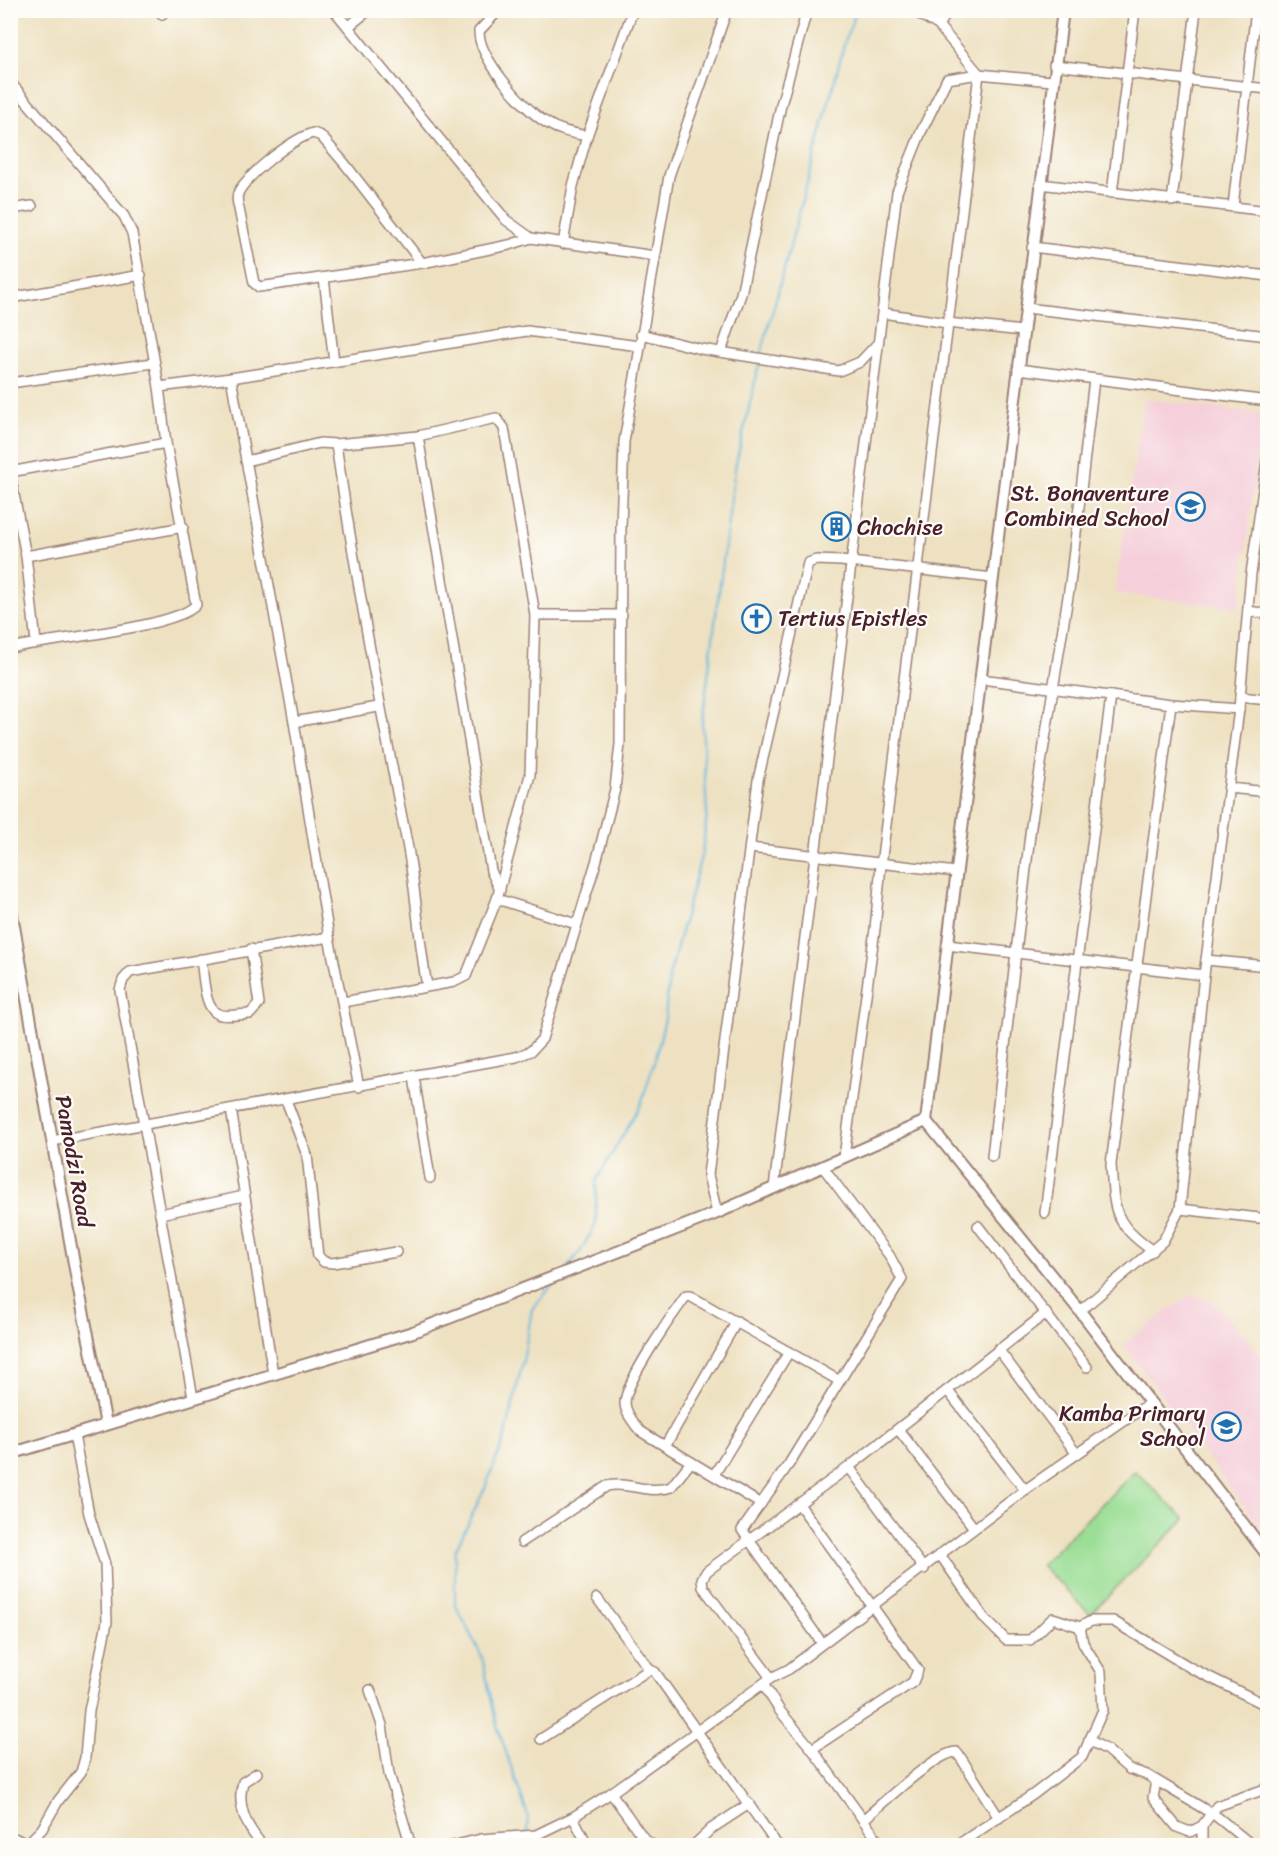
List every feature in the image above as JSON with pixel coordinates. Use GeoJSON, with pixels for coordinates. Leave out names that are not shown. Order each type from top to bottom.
{"type":"FeatureCollection","features":[{"type":"Feature","properties":{"kind":"street"},"geometry":{"type":"LineString","coordinates":[[334,10],[506,220],[531,238],[655,256]]}},
{"type":"Feature","properties":{"kind":"street"},"geometry":{"type":"LineString","coordinates":[[348,27],[369,10]]}},
{"type":"Feature","properties":{"kind":"street"},"geometry":{"type":"LineString","coordinates":[[499,10],[479,31],[482,51],[530,110],[544,122],[556,129],[587,136]]}},
{"type":"Feature","properties":{"kind":"street"},"geometry":{"type":"LineString","coordinates":[[563,244],[573,186],[587,136],[633,10]]}},
{"type":"Feature","properties":{"kind":"street"},"geometry":{"type":"LineString","coordinates":[[52,1141],[516,1057],[531,1051],[542,1040],[615,789],[620,744],[624,442],[641,334],[676,149],[727,10]]}},
{"type":"Feature","properties":{"kind":"street"},"geometry":{"type":"LineString","coordinates":[[721,352],[741,294],[781,105],[807,10]]}},
{"type":"Feature","properties":{"kind":"street"},"geometry":{"type":"LineString","coordinates":[[844,1157],[875,929],[947,323],[980,74],[938,25],[912,10]]}},
{"type":"Feature","properties":{"kind":"street"},"geometry":{"type":"LineString","coordinates":[[938,25],[950,10]]}},
{"type":"Feature","properties":{"kind":"street"},"geometry":{"type":"LineString","coordinates":[[1063,10],[1052,81],[926,1121],[1080,1311],[1268,1556]]}},
{"type":"Feature","properties":{"kind":"street"},"geometry":{"type":"LineString","coordinates":[[1112,193],[1135,10]]}},
{"type":"Feature","properties":{"kind":"street"},"geometry":{"type":"LineString","coordinates":[[1172,201],[1196,10]]}},
{"type":"Feature","properties":{"kind":"street"},"geometry":{"type":"LineString","coordinates":[[1233,206],[1256,10]]}},
{"type":"Feature","properties":{"kind":"street"},"geometry":{"type":"LineString","coordinates":[[1054,65],[1127,75],[1268,89]]}},
{"type":"Feature","properties":{"kind":"street"},"geometry":{"type":"LineString","coordinates":[[774,1188],[877,344],[896,204],[902,177],[947,79],[980,74],[1052,81]]}},
{"type":"Feature","properties":{"kind":"street"},"geometry":{"type":"LineString","coordinates":[[10,82],[124,216],[135,241],[166,443],[196,605],[189,613],[129,628],[10,648]]}},
{"type":"Feature","properties":{"kind":"street"},"geometry":{"type":"LineString","coordinates":[[422,263],[345,164],[321,136],[313,133],[304,135],[265,164],[237,196],[254,283],[259,287],[422,263],[509,245],[531,238]]}},
{"type":"Feature","properties":{"kind":"street"},"geometry":{"type":"LineString","coordinates":[[1040,184],[1268,211]]}},
{"type":"Feature","properties":{"kind":"street"},"geometry":{"type":"LineString","coordinates":[[10,209],[32,206]]}},
{"type":"Feature","properties":{"kind":"street"},"geometry":{"type":"LineString","coordinates":[[1032,247],[1268,276]]}},
{"type":"Feature","properties":{"kind":"street"},"geometry":{"type":"LineString","coordinates":[[10,297],[141,275]]}},
{"type":"Feature","properties":{"kind":"street"},"geometry":{"type":"LineString","coordinates":[[324,278],[334,362]]}},
{"type":"Feature","properties":{"kind":"street"},"geometry":{"type":"LineString","coordinates":[[1026,308],[1268,336]]}},
{"type":"Feature","properties":{"kind":"street"},"geometry":{"type":"LineString","coordinates":[[883,313],[1023,331]]}},
{"type":"Feature","properties":{"kind":"street"},"geometry":{"type":"LineString","coordinates":[[159,387],[231,378],[527,331],[639,346]]}},
{"type":"Feature","properties":{"kind":"street"},"geometry":{"type":"LineString","coordinates":[[641,334],[721,352],[839,372],[860,362],[877,344]]}},
{"type":"Feature","properties":{"kind":"street"},"geometry":{"type":"LineString","coordinates":[[10,383],[153,363]]}},
{"type":"Feature","properties":{"kind":"street"},"geometry":{"type":"LineString","coordinates":[[1017,369],[1268,401]]}},
{"type":"Feature","properties":{"kind":"street"},"geometry":{"type":"LineString","coordinates":[[231,378],[294,723],[329,937],[358,1087]]}},
{"type":"Feature","properties":{"kind":"street"},"geometry":{"type":"LineString","coordinates":[[992,1156],[1031,826],[1070,584],[1094,379]]}},
{"type":"Feature","properties":{"kind":"street"},"geometry":{"type":"LineString","coordinates":[[246,461],[320,443],[336,444],[418,436],[496,418],[501,422],[535,615],[530,775],[499,895],[466,976],[454,982],[343,1002]]}},
{"type":"Feature","properties":{"kind":"street"},"geometry":{"type":"LineString","coordinates":[[418,436],[491,871],[499,895]]}},
{"type":"Feature","properties":{"kind":"street"},"geometry":{"type":"LineString","coordinates":[[36,642],[26,556],[10,473],[166,443]]}},
{"type":"Feature","properties":{"kind":"street"},"geometry":{"type":"LineString","coordinates":[[336,444],[354,572],[378,707],[406,838],[418,938],[428,986]]}},
{"type":"Feature","properties":{"kind":"street"},"geometry":{"type":"LineString","coordinates":[[1080,1311],[1163,1241],[1180,1209],[1204,975],[1239,710],[1257,529],[1268,454]]}},
{"type":"Feature","properties":{"kind":"street"},"geometry":{"type":"LineString","coordinates":[[26,556],[183,527]]}},
{"type":"Feature","properties":{"kind":"street"},"geometry":{"type":"LineString","coordinates":[[1257,529],[1268,531]]}},
{"type":"Feature","properties":{"kind":"street"},"geometry":{"type":"LineString","coordinates":[[717,1213],[708,1175],[758,780],[808,563],[816,560],[850,562],[993,578]]}},
{"type":"Feature","properties":{"kind":"street"},"geometry":{"type":"LineString","coordinates":[[1248,611],[1268,614]]}},
{"type":"Feature","properties":{"kind":"street"},"geometry":{"type":"LineString","coordinates":[[535,615],[621,615]]}},
{"type":"Feature","properties":{"kind":"street"},"geometry":{"type":"LineString","coordinates":[[981,679],[1171,704],[1239,710]]}},
{"type":"Feature","properties":{"kind":"street"},"geometry":{"type":"LineString","coordinates":[[1045,1213],[1111,696]]}},
{"type":"Feature","properties":{"kind":"street"},"geometry":{"type":"LineString","coordinates":[[1240,697],[1268,700]]}},
{"type":"Feature","properties":{"kind":"street"},"geometry":{"type":"LineString","coordinates":[[1153,1251],[1130,1236],[1120,1221],[1113,1201],[1111,1164],[1171,704]]}},
{"type":"Feature","properties":{"kind":"street"},"geometry":{"type":"LineString","coordinates":[[294,723],[378,707]]}},
{"type":"Feature","properties":{"kind":"street"},"geometry":{"type":"LineString","coordinates":[[1229,788],[1268,792]]}},
{"type":"Feature","properties":{"kind":"street"},"geometry":{"type":"LineString","coordinates":[[750,848],[956,872]]}},
{"type":"Feature","properties":{"kind":"street"},"geometry":{"type":"LineString","coordinates":[[499,895],[576,924]]}},
{"type":"Feature","properties":{"kind":"street","name":"Pamodzi Road"},"geometry":{"type":"LineString","coordinates":[[10,904],[106,1424]]}},
{"type":"Feature","properties":{"kind":"street"},"geometry":{"type":"LineString","coordinates":[[193,1398],[120,990],[123,980],[130,972],[329,937]]}},
{"type":"Feature","properties":{"kind":"street"},"geometry":{"type":"LineString","coordinates":[[947,945],[1204,975]]}},
{"type":"Feature","properties":{"kind":"street"},"geometry":{"type":"LineString","coordinates":[[201,959],[208,1002],[213,1011],[224,1016],[250,1014],[259,1004],[251,949]]}},
{"type":"Feature","properties":{"kind":"street"},"geometry":{"type":"LineString","coordinates":[[1206,960],[1268,966]]}},
{"type":"Feature","properties":{"kind":"street"},"geometry":{"type":"LineString","coordinates":[[414,1077],[430,1178]]}},
{"type":"Feature","properties":{"kind":"street"},"geometry":{"type":"LineString","coordinates":[[286,1100],[307,1155],[318,1256],[324,1262],[333,1263],[396,1252]]}},
{"type":"Feature","properties":{"kind":"street"},"geometry":{"type":"LineString","coordinates":[[231,1109],[273,1374]]}},
{"type":"Feature","properties":{"kind":"street"},"geometry":{"type":"LineString","coordinates":[[10,1454],[413,1332],[717,1213],[926,1121]]}},
{"type":"Feature","properties":{"kind":"street"},"geometry":{"type":"LineString","coordinates":[[822,1643],[742,1530],[789,1464],[838,1380],[902,1279],[889,1255],[823,1167]]}},
{"type":"Feature","properties":{"kind":"street"},"geometry":{"type":"LineString","coordinates":[[160,1214],[244,1196]]}},
{"type":"Feature","properties":{"kind":"street"},"geometry":{"type":"LineString","coordinates":[[1180,1209],[1268,1219]]}},
{"type":"Feature","properties":{"kind":"street"},"geometry":{"type":"LineString","coordinates":[[978,1226],[1087,1367]]}},
{"type":"Feature","properties":{"kind":"street"},"geometry":{"type":"LineString","coordinates":[[760,1504],[640,1431],[630,1418],[625,1404],[627,1390],[686,1296],[738,1321],[838,1380]]}},
{"type":"Feature","properties":{"kind":"street"},"geometry":{"type":"LineString","coordinates":[[882,1845],[812,1749],[780,1710],[767,1681],[703,1587],[702,1579],[707,1571],[849,1467],[1046,1313]]}},
{"type":"Feature","properties":{"kind":"street"},"geometry":{"type":"LineString","coordinates":[[665,1446],[738,1321]]}},
{"type":"Feature","properties":{"kind":"street"},"geometry":{"type":"LineString","coordinates":[[998,1349],[1076,1453]]}},
{"type":"Feature","properties":{"kind":"street"},"geometry":{"type":"LineString","coordinates":[[714,1475],[789,1352]]}},
{"type":"Feature","properties":{"kind":"street"},"geometry":{"type":"LineString","coordinates":[[948,1391],[1025,1490]]}},
{"type":"Feature","properties":{"kind":"street"},"geometry":{"type":"LineString","coordinates":[[452,1845],[481,1839],[536,1835],[573,1817],[611,1793],[767,1681],[789,1669],[924,1569],[1025,1490],[1150,1403]]}},
{"type":"Feature","properties":{"kind":"street"},"geometry":{"type":"LineString","coordinates":[[898,1429],[974,1528]]}},
{"type":"Feature","properties":{"kind":"street"},"geometry":{"type":"LineString","coordinates":[[10,1836],[30,1844],[42,1829],[58,1801],[81,1772],[86,1758],[89,1711],[108,1604],[105,1564],[89,1514],[74,1435]]}},
{"type":"Feature","properties":{"kind":"street"},"geometry":{"type":"LineString","coordinates":[[522,1542],[607,1486],[615,1485],[644,1491],[671,1487],[691,1462]]}},
{"type":"Feature","properties":{"kind":"street"},"geometry":{"type":"LineString","coordinates":[[849,1467],[924,1569]]}},
{"type":"Feature","properties":{"kind":"street"},"geometry":{"type":"LineString","coordinates":[[799,1504],[918,1670],[913,1682],[812,1749]]}},
{"type":"Feature","properties":{"kind":"street"},"geometry":{"type":"LineString","coordinates":[[941,1556],[985,1619],[1006,1640],[1030,1640],[1053,1618],[1080,1627],[1091,1621],[1113,1621],[1191,1668],[1268,1706]]}},
{"type":"Feature","properties":{"kind":"street"},"geometry":{"type":"LineString","coordinates":[[597,1598],[650,1670],[655,1672],[778,1845]]}},
{"type":"Feature","properties":{"kind":"street"},"geometry":{"type":"LineString","coordinates":[[956,1845],[999,1818],[1082,1757],[1103,1710],[1103,1685],[1101,1672],[1083,1643],[1080,1627]]}},
{"type":"Feature","properties":{"kind":"street"},"geometry":{"type":"LineString","coordinates":[[541,1739],[650,1670]]}},
{"type":"Feature","properties":{"kind":"street"},"geometry":{"type":"LineString","coordinates":[[370,1690],[382,1725],[389,1774],[411,1845]]}},
{"type":"Feature","properties":{"kind":"street"},"geometry":{"type":"LineString","coordinates":[[1089,1740],[1107,1749],[1129,1769],[1156,1781],[1212,1814],[1253,1845]]}},
{"type":"Feature","properties":{"kind":"street"},"geometry":{"type":"LineString","coordinates":[[863,1820],[925,1768],[950,1752],[956,1752],[961,1758],[999,1818]]}},
{"type":"Feature","properties":{"kind":"street"},"geometry":{"type":"LineString","coordinates":[[257,1773],[243,1782],[240,1792],[248,1826],[263,1845]]}},
{"type":"Feature","properties":{"kind":"street"},"geometry":{"type":"LineString","coordinates":[[1156,1781],[1152,1798],[1177,1827],[1190,1832],[1202,1827],[1217,1806],[1268,1788]]}},
{"type":"Feature","properties":{"kind":"street"},"geometry":{"type":"LineString","coordinates":[[611,1793],[645,1840],[654,1845]]}},
{"type":"Feature","properties":{"kind":"street"},"geometry":{"type":"LineString","coordinates":[[693,1845],[711,1829],[748,1804]]}},
{"type":"Feature","properties":{"kind":"street"},"geometry":{"type":"LineString","coordinates":[[573,1817],[588,1845]]}},
{"type":"Feature","properties":{"kind":"street"},"geometry":{"type":"LineString","coordinates":[[1202,1827],[1202,1845]]}},
{"type":"Feature","properties":{"kind":"shaded area","name":"St. Bonaventure Combined School"},"geometry":{"type":"Polygon","coordinates":[[[1144,399],[1259,413],[1262,418],[1239,608],[1115,593],[1144,399]]]}},
{"type":"Feature","properties":{"kind":"shaded area","name":"Kamba Primary School"},"geometry":{"type":"Polygon","coordinates":[[[1189,1295],[1212,1300],[1267,1361],[1267,1537],[1123,1344],[1189,1295]]]}},
{"type":"Feature","properties":{"kind":"green space"},"geometry":{"type":"Polygon","coordinates":[[[1135,1471],[1185,1519],[1090,1614],[1041,1565],[1135,1471]]]}},
{"type":"Feature","properties":{"kind":"waterway"},"geometry":{"type":"LineString","coordinates":[[761,355],[846,38],[857,10]]}},
{"type":"Feature","properties":{"kind":"waterway"},"geometry":{"type":"LineString","coordinates":[[567,1268],[580,1252],[596,1224],[596,1181],[641,1104],[665,1019],[669,977],[702,853],[707,815],[702,723],[735,468],[760,360]]}},
{"type":"Feature","properties":{"kind":"waterway"},"geometry":{"type":"LineString","coordinates":[[527,1834],[528,1816],[497,1726],[482,1657],[455,1604],[455,1551],[485,1488],[506,1434],[532,1309],[556,1281]]}},
{"type":"Feature","properties":{"kind":"place","name":"St. Bonaventure Combined School"},"geometry":{"type":"Point","coordinates":[1190,506]}},
{"type":"Feature","properties":{"kind":"place","name":"Chochise"},"geometry":{"type":"Point","coordinates":[836,527]}},
{"type":"Feature","properties":{"kind":"place","name":"Tertius Epistles"},"geometry":{"type":"Point","coordinates":[757,618]}},
{"type":"Feature","properties":{"kind":"place","name":"Kamba Primary School"},"geometry":{"type":"Point","coordinates":[1226,1426]}}]}
